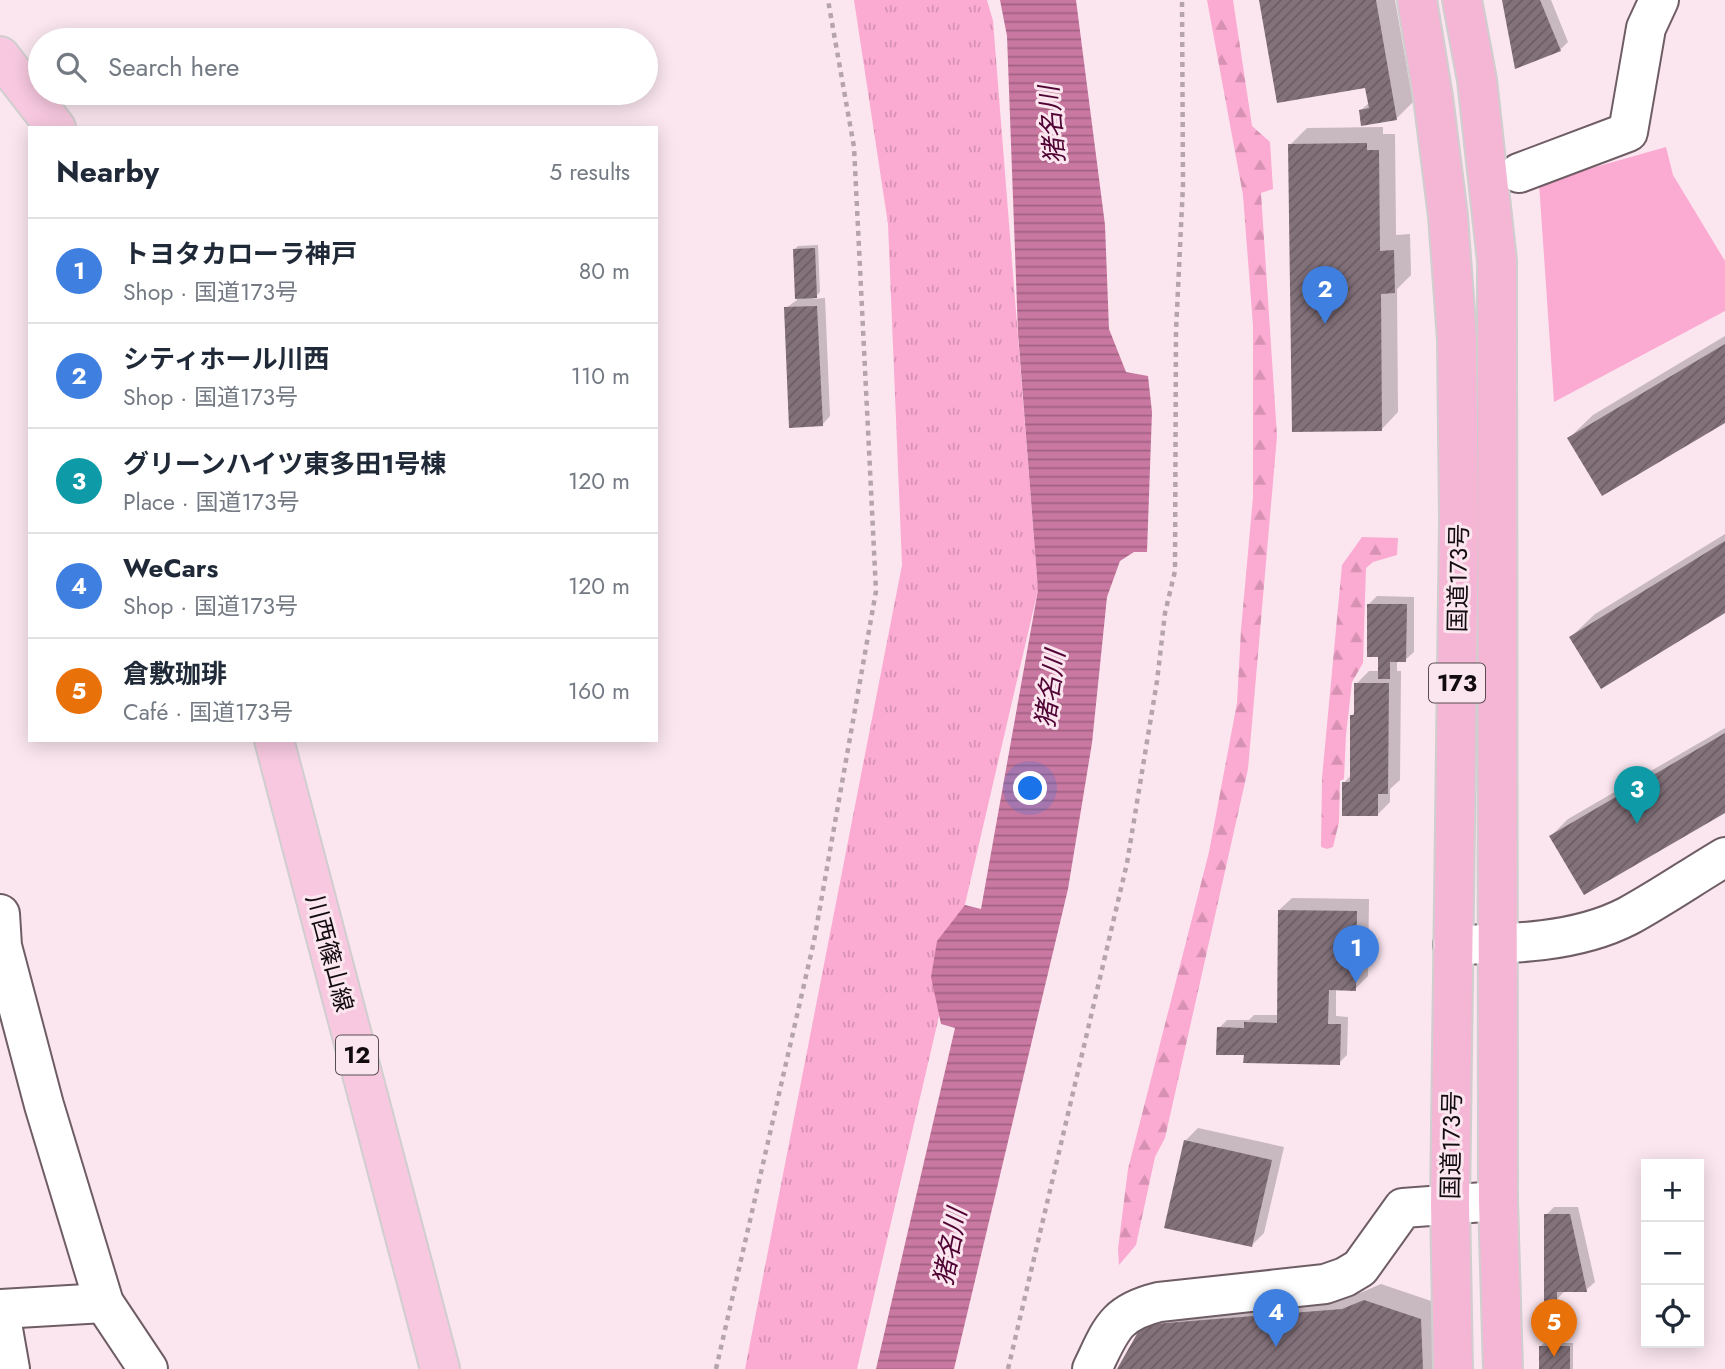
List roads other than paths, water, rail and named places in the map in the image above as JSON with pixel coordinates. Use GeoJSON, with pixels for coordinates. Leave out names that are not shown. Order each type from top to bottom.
{"type":"FeatureCollection","features":[{"type":"Feature","properties":{"kind":"highway","name":"国道173号"},"geometry":{"type":"LineString","coordinates":[[1417,0],[1448,216],[1457,339],[1460,520],[1450,1204],[1453,1369]]}},
{"type":"Feature","properties":{"kind":"highway","name":"国道173号"},"geometry":{"type":"LineString","coordinates":[[1462,0],[1477,80],[1497,261],[1498,1201],[1503,1369]]}},
{"type":"Feature","properties":{"kind":"main road"},"geometry":{"type":"LineString","coordinates":[[0,56],[28,92]]}},
{"type":"Feature","properties":{"kind":"main road"},"geometry":{"type":"LineString","coordinates":[[38,105],[54,126]]}},
{"type":"Feature","properties":{"kind":"main road","name":"川西篠山線"},"geometry":{"type":"LineString","coordinates":[[275,742],[440,1369]]}},
{"type":"Feature","properties":{"kind":"street"},"geometry":{"type":"LineString","coordinates":[[1520,173],[1628,132],[1646,28],[1659,0]]}},
{"type":"Feature","properties":{"kind":"street"},"geometry":{"type":"LineString","coordinates":[[1453,945],[1499,944],[1575,935],[1626,917],[1725,857]]}},
{"type":"Feature","properties":{"kind":"street"},"geometry":{"type":"LineString","coordinates":[[0,914],[2,946],[44,1105],[104,1303],[148,1369]]}},
{"type":"Feature","properties":{"kind":"street"},"geometry":{"type":"LineString","coordinates":[[1092,1369],[1111,1329],[1123,1316],[1137,1307],[1159,1302],[1325,1284],[1360,1268],[1404,1208],[1498,1201]]}},
{"type":"Feature","properties":{"kind":"street"},"geometry":{"type":"LineString","coordinates":[[10,1369],[0,1311],[104,1303]]}},
{"type":"Feature","properties":{"kind":"water","name":"猪名川"},"geometry":{"type":"Polygon","coordinates":[[[1000,0],[1076,0],[1105,225],[1109,329],[1126,372],[1148,376],[1152,412],[1147,552],[1134,552],[1120,561],[1107,597],[1092,743],[1068,889],[954,1369],[876,1369],[955,1028],[941,1024],[931,977],[937,941],[965,905],[981,909],[1038,590],[1018,333],[1007,36],[1000,0]]]}},
{"type":"Feature","properties":{"kind":"place","name":"シティホール川西"},"geometry":{"type":"Point","coordinates":[1325,324]}},
{"type":"Feature","properties":{"kind":"place","name":"グリーンハイツ東多田1号棟"},"geometry":{"type":"Point","coordinates":[1637,824]}},
{"type":"Feature","properties":{"kind":"place","name":"トヨタカローラ神戸"},"geometry":{"type":"Point","coordinates":[1356,983]}},
{"type":"Feature","properties":{"kind":"place","name":"WeCars"},"geometry":{"type":"Point","coordinates":[1276,1347]}},
{"type":"Feature","properties":{"kind":"place","name":"倉敷珈琲"},"geometry":{"type":"Point","coordinates":[1554,1357]}}]}
